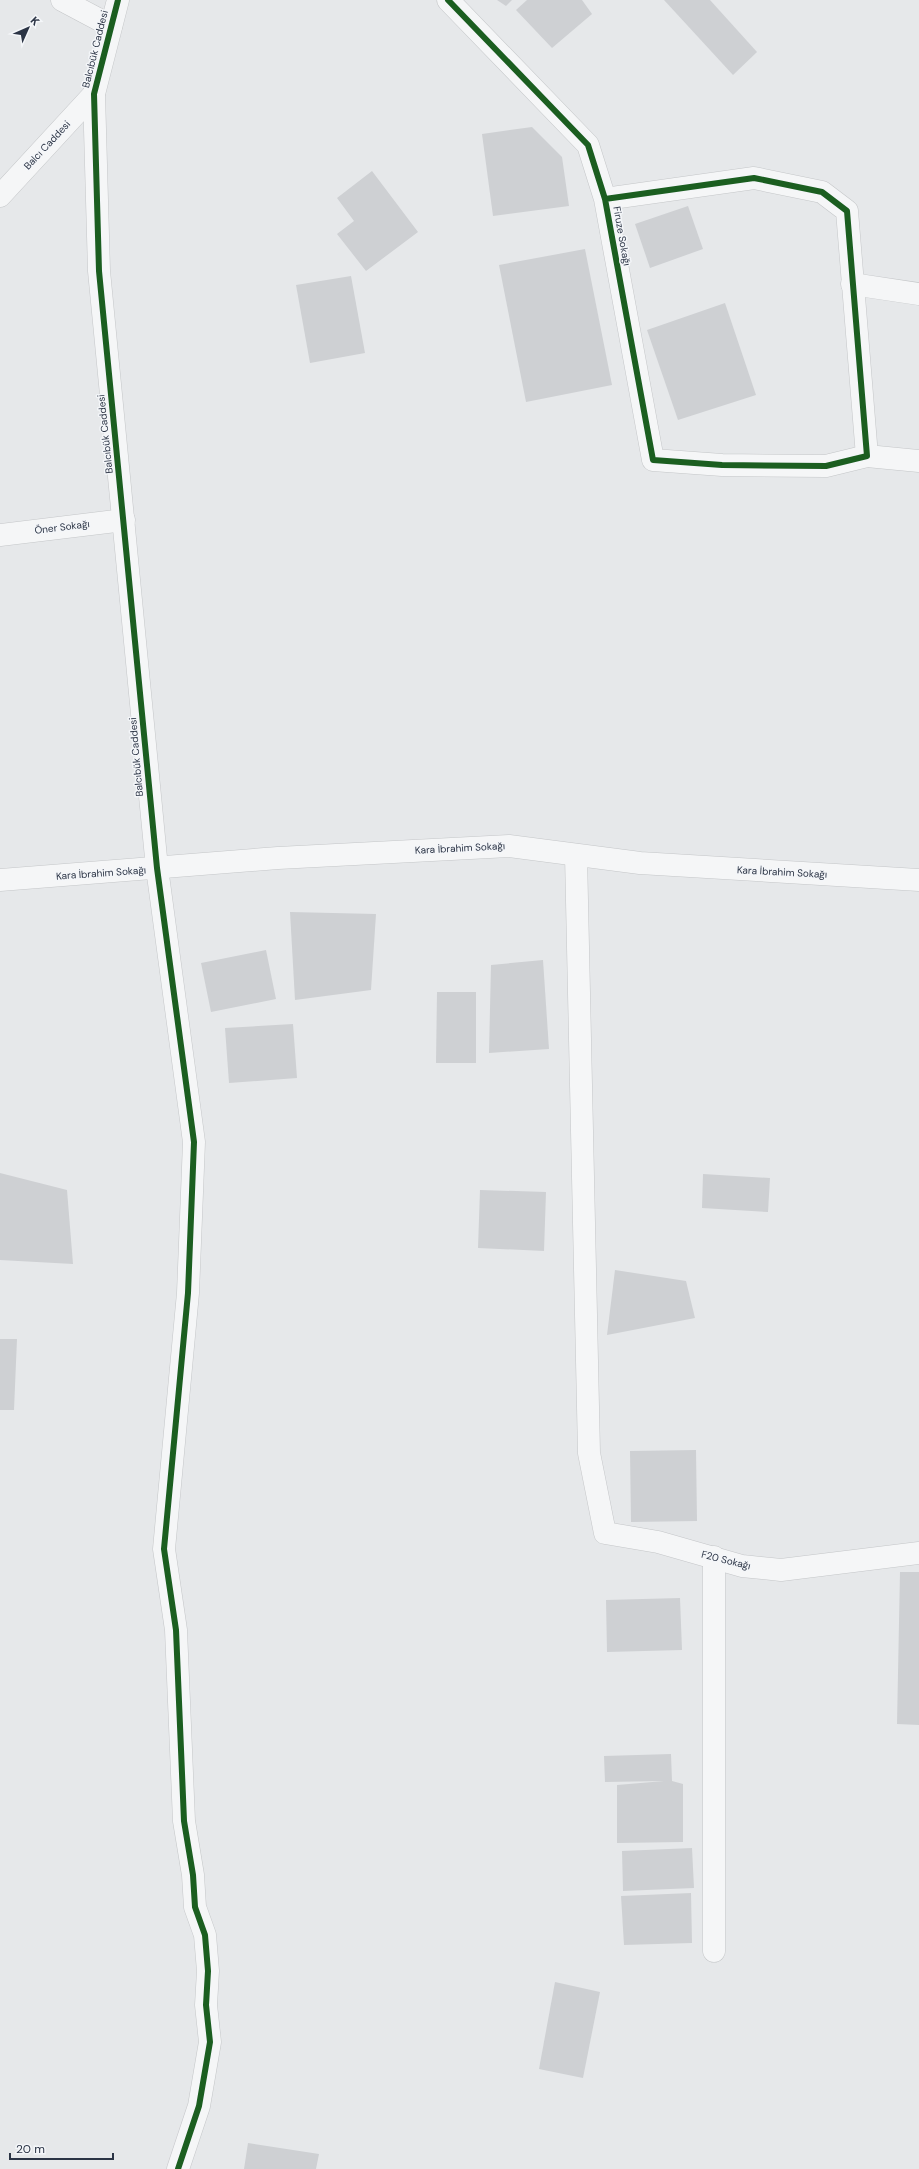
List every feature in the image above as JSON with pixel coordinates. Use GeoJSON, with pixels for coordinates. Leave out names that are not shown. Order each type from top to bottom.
{"type":"FeatureCollection","features":[{"type":"Feature","properties":{"kind":"street"},"geometry":{"type":"LineString","coordinates":[[62,0],[111,26]]}},
{"type":"Feature","properties":{"kind":"street","name":"Balcıbük Caddesi"},"geometry":{"type":"LineString","coordinates":[[118,0],[94,94],[99,271],[157,868],[194,1142],[188,1293],[164,1549],[176,1630],[184,1821],[195,1907],[205,1935],[208,1971],[206,2005],[210,2042],[199,2106],[178,2169]]}},
{"type":"Feature","properties":{"kind":"street","name":"Firuze Sokağı"},"geometry":{"type":"LineString","coordinates":[[448,0],[588,144],[605,198],[653,460],[722,465],[826,466],[867,456]]}},
{"type":"Feature","properties":{"kind":"street","name":"Balcı Caddesi"},"geometry":{"type":"LineString","coordinates":[[0,196],[94,94]]}},
{"type":"Feature","properties":{"kind":"street"},"geometry":{"type":"LineString","coordinates":[[605,198],[754,178],[822,192],[846,211],[867,456],[919,461]]}},
{"type":"Feature","properties":{"kind":"street"},"geometry":{"type":"LineString","coordinates":[[852,284],[919,294]]}},
{"type":"Feature","properties":{"kind":"street","name":"Öner Sokağı"},"geometry":{"type":"LineString","coordinates":[[0,535],[124,520]]}},
{"type":"Feature","properties":{"kind":"street","name":"Kara İbrahim Sokağı"},"geometry":{"type":"LineString","coordinates":[[0,880],[278,858],[509,846],[640,863],[919,880]]}},
{"type":"Feature","properties":{"kind":"street","name":"F20 Sokağı"},"geometry":{"type":"LineString","coordinates":[[576,855],[588,1453],[605,1533],[658,1542],[742,1566],[781,1570],[919,1553]]}},
{"type":"Feature","properties":{"kind":"street"},"geometry":{"type":"LineString","coordinates":[[714,1557],[714,1952]]}},
{"type":"Feature","properties":{"kind":"building"},"geometry":{"type":"Polygon","coordinates":[[[497,0],[512,0],[506,6],[497,0]]]}},
{"type":"Feature","properties":{"kind":"building"},"geometry":{"type":"Polygon","coordinates":[[[527,0],[582,0],[592,14],[552,48],[516,10],[527,0]]]}},
{"type":"Feature","properties":{"kind":"building"},"geometry":{"type":"Polygon","coordinates":[[[664,0],[710,0],[757,52],[733,75],[664,0]]]}},
{"type":"Feature","properties":{"kind":"building"},"geometry":{"type":"Polygon","coordinates":[[[532,127],[562,157],[569,206],[493,216],[482,134],[532,127]]]}},
{"type":"Feature","properties":{"kind":"building"},"geometry":{"type":"Polygon","coordinates":[[[372,171],[418,232],[366,271],[337,234],[354,221],[337,198],[372,171]]]}},
{"type":"Feature","properties":{"kind":"building"},"geometry":{"type":"Polygon","coordinates":[[[688,206],[703,249],[650,268],[635,224],[688,206]]]}},
{"type":"Feature","properties":{"kind":"building"},"geometry":{"type":"Polygon","coordinates":[[[585,249],[612,385],[526,402],[499,265],[585,249]]]}},
{"type":"Feature","properties":{"kind":"building"},"geometry":{"type":"Polygon","coordinates":[[[351,276],[365,353],[310,363],[296,285],[351,276]]]}},
{"type":"Feature","properties":{"kind":"building"},"geometry":{"type":"Polygon","coordinates":[[[725,303],[756,395],[678,420],[647,330],[725,303]]]}},
{"type":"Feature","properties":{"kind":"building"},"geometry":{"type":"Polygon","coordinates":[[[290,912],[376,914],[371,990],[295,1000],[290,912]]]}},
{"type":"Feature","properties":{"kind":"building"},"geometry":{"type":"Polygon","coordinates":[[[266,950],[276,999],[211,1012],[201,963],[266,950]]]}},
{"type":"Feature","properties":{"kind":"building"},"geometry":{"type":"Polygon","coordinates":[[[543,960],[549,1049],[489,1053],[491,965],[543,960]]]}},
{"type":"Feature","properties":{"kind":"building"},"geometry":{"type":"Polygon","coordinates":[[[437,992],[476,992],[476,1063],[436,1063],[437,992]]]}},
{"type":"Feature","properties":{"kind":"building"},"geometry":{"type":"Polygon","coordinates":[[[293,1024],[297,1078],[229,1083],[225,1028],[293,1024]]]}},
{"type":"Feature","properties":{"kind":"building"},"geometry":{"type":"Polygon","coordinates":[[[0,1173],[67,1190],[73,1264],[0,1260],[0,1173]]]}},
{"type":"Feature","properties":{"kind":"building"},"geometry":{"type":"Polygon","coordinates":[[[703,1174],[770,1178],[768,1212],[702,1208],[703,1174]]]}},
{"type":"Feature","properties":{"kind":"building"},"geometry":{"type":"Polygon","coordinates":[[[480,1190],[546,1192],[544,1251],[478,1248],[480,1190]]]}},
{"type":"Feature","properties":{"kind":"building"},"geometry":{"type":"Polygon","coordinates":[[[615,1270],[686,1281],[695,1318],[607,1335],[615,1270]]]}},
{"type":"Feature","properties":{"kind":"building"},"geometry":{"type":"Polygon","coordinates":[[[0,1339],[17,1339],[14,1410],[0,1410],[0,1339]]]}},
{"type":"Feature","properties":{"kind":"building"},"geometry":{"type":"Polygon","coordinates":[[[696,1450],[697,1521],[631,1522],[630,1451],[696,1450]]]}},
{"type":"Feature","properties":{"kind":"building"},"geometry":{"type":"Polygon","coordinates":[[[900,1572],[919,1572],[919,1725],[897,1724],[900,1572]]]}},
{"type":"Feature","properties":{"kind":"building"},"geometry":{"type":"Polygon","coordinates":[[[680,1598],[682,1650],[607,1652],[606,1600],[680,1598]]]}},
{"type":"Feature","properties":{"kind":"building"},"geometry":{"type":"Polygon","coordinates":[[[671,1754],[672,1781],[683,1784],[683,1842],[617,1843],[617,1785],[664,1781],[605,1782],[604,1756],[671,1754]]]}},
{"type":"Feature","properties":{"kind":"building"},"geometry":{"type":"Polygon","coordinates":[[[692,1848],[694,1888],[623,1891],[622,1851],[692,1848]]]}},
{"type":"Feature","properties":{"kind":"building"},"geometry":{"type":"Polygon","coordinates":[[[691,1893],[692,1943],[624,1945],[621,1896],[691,1893]]]}},
{"type":"Feature","properties":{"kind":"building"},"geometry":{"type":"Polygon","coordinates":[[[555,1982],[600,1992],[583,2078],[539,2069],[555,1982]]]}},
{"type":"Feature","properties":{"kind":"building"},"geometry":{"type":"Polygon","coordinates":[[[248,2143],[319,2154],[316,2169],[244,2169],[248,2143]]]}},
{"type":"Feature","properties":{"kind":"cycle path"},"geometry":{"type":"LineString","coordinates":[[118,0],[94,94],[99,271],[157,868],[194,1142],[188,1293],[164,1549],[176,1630],[184,1821],[193,1875],[195,1907],[205,1935],[208,1971],[206,2005],[210,2042],[199,2106],[178,2169]]}},
{"type":"Feature","properties":{"kind":"cycle path"},"geometry":{"type":"LineString","coordinates":[[448,0],[588,145],[605,199],[653,460],[722,465],[826,466],[867,456],[847,211],[822,192],[754,178],[605,199]]}}]}
